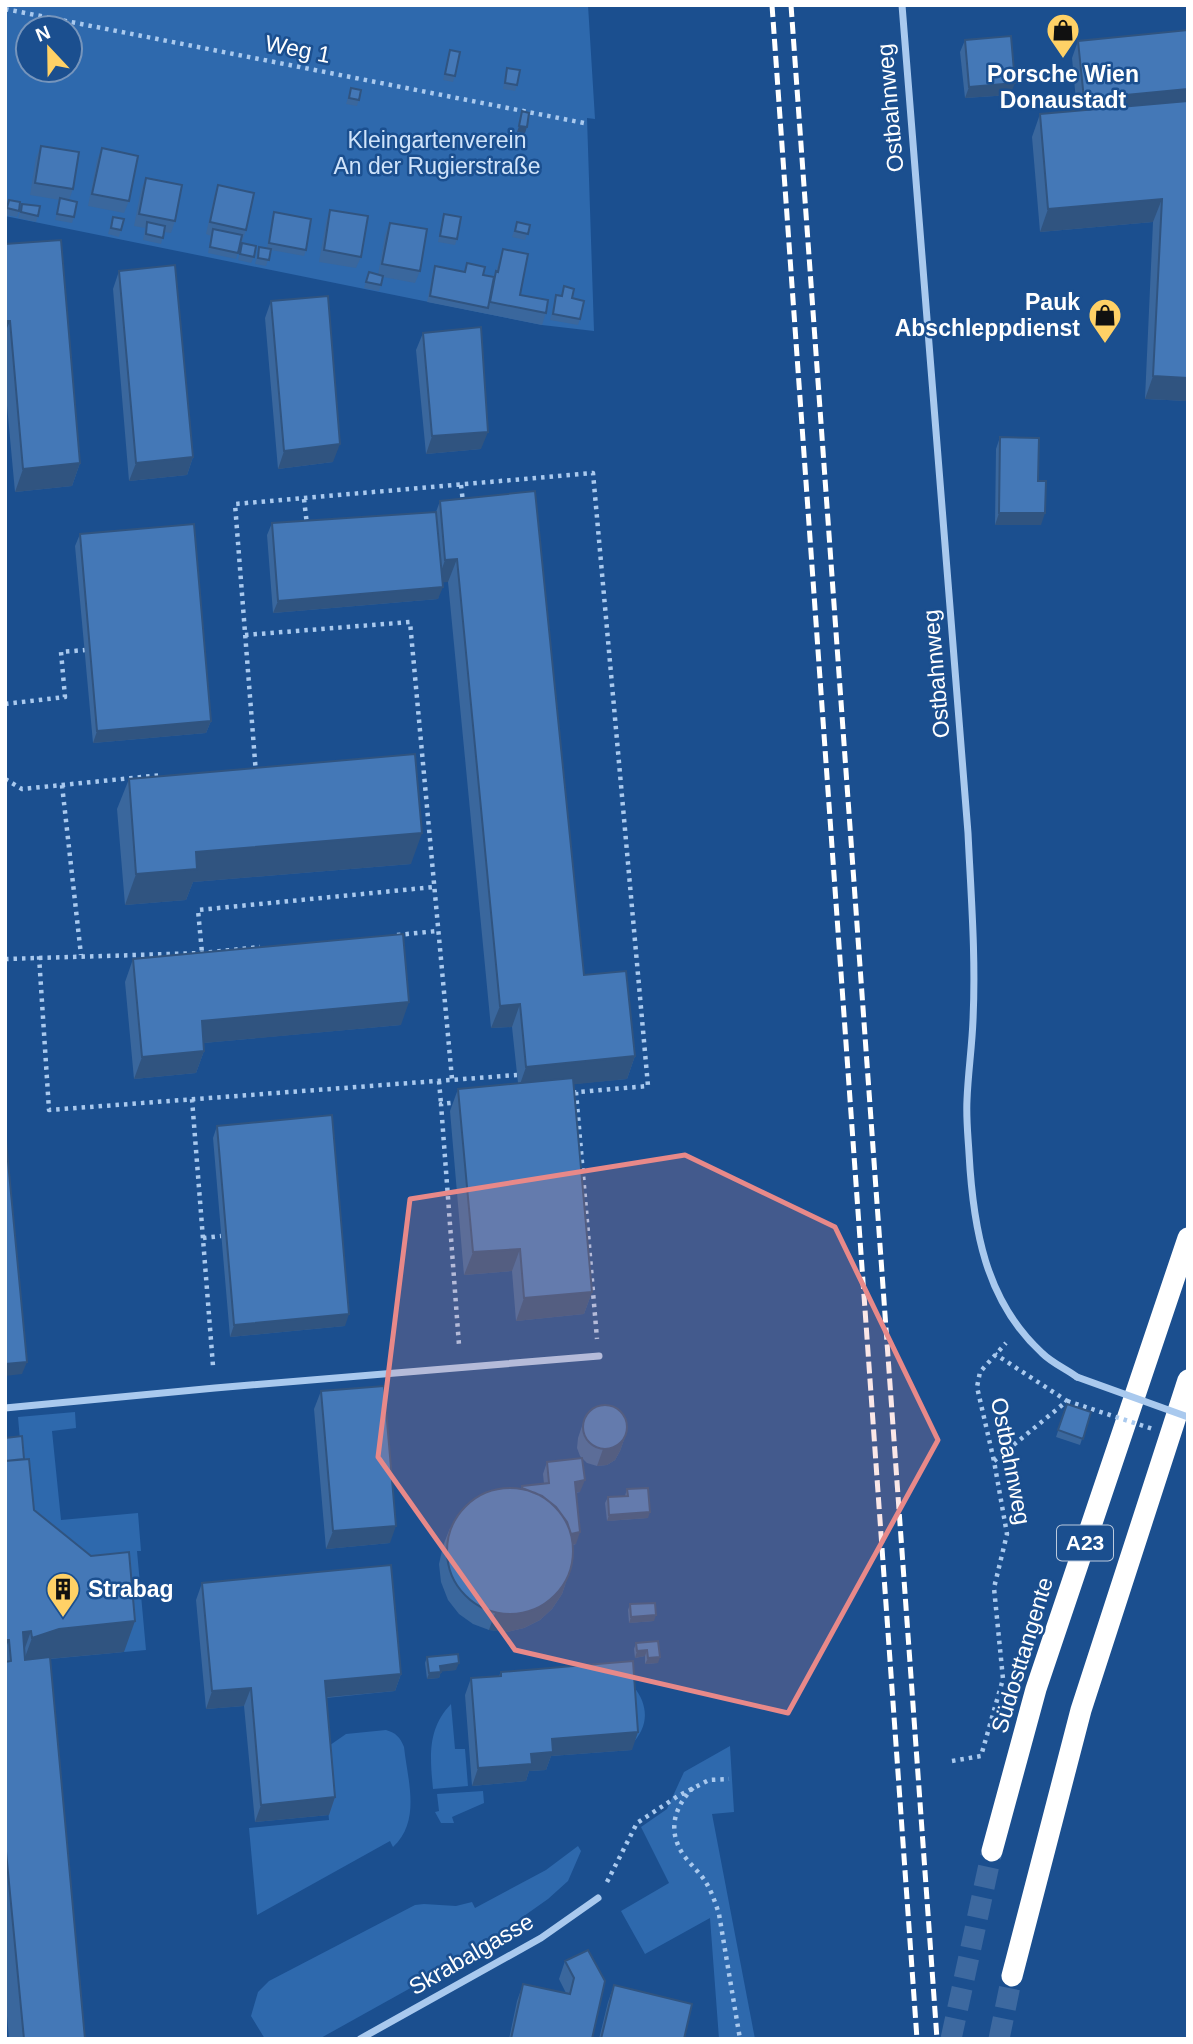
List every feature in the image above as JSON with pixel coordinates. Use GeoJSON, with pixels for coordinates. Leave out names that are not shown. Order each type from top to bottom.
{"type":"FeatureCollection","features":[{"type":"Feature","properties":{"kind":"highway","name":"Südosttangente"},"geometry":{"type":"LineString","coordinates":[[992,1851],[1036,1689],[1188,1238]]}},
{"type":"Feature","properties":{"kind":"highway","name":"A23"},"geometry":{"type":"LineString","coordinates":[[1012,1976],[1081,1710],[1188,1380]]}},
{"type":"Feature","properties":{"kind":"street","name":"Ostbahnweg"},"geometry":{"type":"LineString","coordinates":[[902,5],[968,846],[974,951],[973,1021],[966,1102],[970,1177],[977,1236],[999,1298],[1019,1329],[1043,1355],[1077,1377],[1188,1417]]}},
{"type":"Feature","properties":{"kind":"street"},"geometry":{"type":"LineString","coordinates":[[5,1408],[599,1356]]}},
{"type":"Feature","properties":{"kind":"street","name":"Skrabalgasse"},"geometry":{"type":"LineString","coordinates":[[360,2039],[541,1938],[598,1898]]}},
{"type":"Feature","properties":{"kind":"path","name":"Weg 1"},"geometry":{"type":"LineString","coordinates":[[5,9],[584,123]]}},
{"type":"Feature","properties":{"kind":"path"},"geometry":{"type":"LineString","coordinates":[[256,778],[235,504],[593,473],[648,1086],[562,1093]]}},
{"type":"Feature","properties":{"kind":"path"},"geometry":{"type":"LineString","coordinates":[[461,485],[463,509]]}},
{"type":"Feature","properties":{"kind":"path"},"geometry":{"type":"LineString","coordinates":[[304,499],[308,532]]}},
{"type":"Feature","properties":{"kind":"path"},"geometry":{"type":"LineString","coordinates":[[245,635],[410,622],[452,1079]]}},
{"type":"Feature","properties":{"kind":"path"},"geometry":{"type":"LineString","coordinates":[[5,704],[65,698],[61,652],[85,650]]}},
{"type":"Feature","properties":{"kind":"path"},"geometry":{"type":"LineString","coordinates":[[409,765],[423,764]]}},
{"type":"Feature","properties":{"kind":"path"},"geometry":{"type":"LineString","coordinates":[[5,779],[22,789],[162,775],[163,785]]}},
{"type":"Feature","properties":{"kind":"path"},"geometry":{"type":"LineString","coordinates":[[62,785],[81,955]]}},
{"type":"Feature","properties":{"kind":"path"},"geometry":{"type":"LineString","coordinates":[[194,967],[202,953],[198,910],[434,887]]}},
{"type":"Feature","properties":{"kind":"path"},"geometry":{"type":"LineString","coordinates":[[396,935],[437,931]]}},
{"type":"Feature","properties":{"kind":"path"},"geometry":{"type":"LineString","coordinates":[[5,952],[6,959],[202,953],[271,946]]}},
{"type":"Feature","properties":{"kind":"path"},"geometry":{"type":"LineString","coordinates":[[39,957],[49,1110],[517,1075]]}},
{"type":"Feature","properties":{"kind":"path"},"geometry":{"type":"LineString","coordinates":[[439,1081],[459,1345]]}},
{"type":"Feature","properties":{"kind":"path"},"geometry":{"type":"LineString","coordinates":[[576,1092],[599,1356]]}},
{"type":"Feature","properties":{"kind":"path"},"geometry":{"type":"LineString","coordinates":[[192,1099],[214,1366]]}},
{"type":"Feature","properties":{"kind":"path"},"geometry":{"type":"LineString","coordinates":[[441,1104],[468,1101]]}},
{"type":"Feature","properties":{"kind":"path"},"geometry":{"type":"LineString","coordinates":[[203,1238],[221,1236]]}},
{"type":"Feature","properties":{"kind":"path"},"geometry":{"type":"LineString","coordinates":[[581,1290],[593,1288]]}},
{"type":"Feature","properties":{"kind":"path","name":"Ostbahnweg"},"geometry":{"type":"LineString","coordinates":[[952,1761],[982,1756],[1003,1679],[994,1588],[1007,1534],[977,1387],[980,1372],[995,1354],[1067,1401]]}},
{"type":"Feature","properties":{"kind":"path"},"geometry":{"type":"LineString","coordinates":[[994,1461],[1067,1401],[1164,1432]]}},
{"type":"Feature","properties":{"kind":"path"},"geometry":{"type":"LineString","coordinates":[[598,1898],[637,1823],[709,1780],[729,1779]]}},
{"type":"Feature","properties":{"kind":"path"},"geometry":{"type":"LineString","coordinates":[[693,1788],[682,1799],[675,1812],[673,1826],[676,1842],[704,1879],[716,1904],[740,2039]]}},
{"type":"Feature","properties":{"kind":"highlighted area"},"geometry":{"type":"Polygon","coordinates":[[[685,1155],[835,1227],[938,1440],[788,1713],[515,1650],[378,1457],[410,1199],[685,1155]]]}},
{"type":"Feature","properties":{"kind":"green space","name":"Kleingartenverein An der Rugierstraße"},"geometry":{"type":"Polygon","coordinates":[[[5,5],[588,5],[595,119],[587,118],[594,331],[542,325],[5,216],[5,5]]]}},
{"type":"Feature","properties":{"kind":"green space"},"geometry":{"type":"Polygon","coordinates":[[[75,1412],[76,1428],[52,1431],[61,1520],[138,1513],[141,1551],[137,1551],[146,1650],[124,1652],[118,1583],[80,1586],[5,1477],[23,1475],[18,1417],[75,1412]]]}},
{"type":"Feature","properties":{"kind":"green space"},"geometry":{"type":"Polygon","coordinates":[[[634,1687],[639,1694],[645,1716],[641,1731],[631,1745],[634,1687]]]}},
{"type":"Feature","properties":{"kind":"green space"},"geometry":{"type":"Polygon","coordinates":[[[451,1704],[455,1749],[465,1749],[468,1786],[433,1789],[431,1755],[434,1733],[451,1704]]]}},
{"type":"Feature","properties":{"kind":"green space"},"geometry":{"type":"Polygon","coordinates":[[[386,1730],[397,1736],[404,1747],[410,1787],[410,1813],[402,1837],[393,1847],[390,1841],[257,1915],[249,1828],[329,1820],[323,1750],[346,1734],[386,1730]]]}},
{"type":"Feature","properties":{"kind":"green space"},"geometry":{"type":"Polygon","coordinates":[[[730,1746],[734,1812],[712,1814],[755,2039],[719,2039],[710,1918],[645,1954],[621,1911],[669,1883],[641,1827],[667,1809],[684,1772],[730,1746]]]}},
{"type":"Feature","properties":{"kind":"green space"},"geometry":{"type":"Polygon","coordinates":[[[483,1791],[484,1803],[452,1817],[454,1823],[441,1823],[435,1812],[439,1811],[437,1794],[483,1791]]]}},
{"type":"Feature","properties":{"kind":"green space"},"geometry":{"type":"Polygon","coordinates":[[[578,1846],[581,1851],[568,1881],[548,1899],[480,1947],[319,2039],[265,2039],[251,2016],[258,1992],[269,1981],[415,1905],[456,1906],[472,1902],[475,1908],[546,1870],[578,1846]]]}},
{"type":"Feature","properties":{"kind":"building"},"geometry":{"type":"Polygon","coordinates":[[[1188,30],[1188,89],[1084,99],[1078,41],[1188,30]]]}},
{"type":"Feature","properties":{"kind":"building"},"geometry":{"type":"Polygon","coordinates":[[[1011,36],[1015,83],[969,87],[965,40],[1011,36]]]}},
{"type":"Feature","properties":{"kind":"building"},"geometry":{"type":"Polygon","coordinates":[[[450,50],[460,52],[455,76],[445,74],[450,50]]]}},
{"type":"Feature","properties":{"kind":"building"},"geometry":{"type":"Polygon","coordinates":[[[507,68],[520,70],[517,85],[505,83],[507,68]]]}},
{"type":"Feature","properties":{"kind":"building"},"geometry":{"type":"Polygon","coordinates":[[[351,88],[361,90],[359,100],[349,98],[351,88]]]}},
{"type":"Feature","properties":{"kind":"building"},"geometry":{"type":"Polygon","coordinates":[[[1188,101],[1188,378],[1153,376],[1162,199],[1048,209],[1040,114],[1188,101]]]}},
{"type":"Feature","properties":{"kind":"building"},"geometry":{"type":"Polygon","coordinates":[[[522,111],[529,113],[527,127],[519,126],[522,111]]]}},
{"type":"Feature","properties":{"kind":"building"},"geometry":{"type":"Polygon","coordinates":[[[41,146],[79,152],[73,189],[35,183],[41,146]]]}},
{"type":"Feature","properties":{"kind":"building"},"geometry":{"type":"Polygon","coordinates":[[[102,148],[138,156],[129,201],[92,194],[102,148]]]}},
{"type":"Feature","properties":{"kind":"building"},"geometry":{"type":"Polygon","coordinates":[[[146,178],[182,185],[175,221],[139,214],[146,178]]]}},
{"type":"Feature","properties":{"kind":"building"},"geometry":{"type":"Polygon","coordinates":[[[218,185],[254,193],[246,230],[210,222],[218,185]]]}},
{"type":"Feature","properties":{"kind":"building"},"geometry":{"type":"Polygon","coordinates":[[[60,198],[77,202],[74,217],[57,214],[60,198]]]}},
{"type":"Feature","properties":{"kind":"building"},"geometry":{"type":"Polygon","coordinates":[[[9,200],[20,202],[19,211],[7,208],[9,200]]]}},
{"type":"Feature","properties":{"kind":"building"},"geometry":{"type":"Polygon","coordinates":[[[22,204],[40,206],[38,216],[21,212],[22,204]]]}},
{"type":"Feature","properties":{"kind":"building"},"geometry":{"type":"Polygon","coordinates":[[[330,210],[368,216],[361,257],[324,250],[330,210]]]}},
{"type":"Feature","properties":{"kind":"building"},"geometry":{"type":"Polygon","coordinates":[[[274,212],[311,219],[306,250],[269,243],[274,212]]]}},
{"type":"Feature","properties":{"kind":"building"},"geometry":{"type":"Polygon","coordinates":[[[444,214],[461,217],[457,239],[440,236],[444,214]]]}},
{"type":"Feature","properties":{"kind":"building"},"geometry":{"type":"Polygon","coordinates":[[[113,217],[124,219],[121,230],[111,228],[113,217]]]}},
{"type":"Feature","properties":{"kind":"building"},"geometry":{"type":"Polygon","coordinates":[[[147,222],[165,226],[163,238],[146,234],[147,222]]]}},
{"type":"Feature","properties":{"kind":"building"},"geometry":{"type":"Polygon","coordinates":[[[517,222],[530,225],[528,234],[515,231],[517,222]]]}},
{"type":"Feature","properties":{"kind":"building"},"geometry":{"type":"Polygon","coordinates":[[[390,223],[427,229],[420,271],[382,264],[390,223]]]}},
{"type":"Feature","properties":{"kind":"building"},"geometry":{"type":"Polygon","coordinates":[[[213,229],[242,235],[238,253],[210,247],[213,229]]]}},
{"type":"Feature","properties":{"kind":"building"},"geometry":{"type":"Polygon","coordinates":[[[61,240],[80,463],[23,469],[10,321],[5,321],[5,244],[61,240]]]}},
{"type":"Feature","properties":{"kind":"building"},"geometry":{"type":"Polygon","coordinates":[[[242,243],[256,246],[254,257],[240,254],[242,243]]]}},
{"type":"Feature","properties":{"kind":"building"},"geometry":{"type":"Polygon","coordinates":[[[259,247],[271,249],[269,260],[258,258],[259,247]]]}},
{"type":"Feature","properties":{"kind":"building"},"geometry":{"type":"Polygon","coordinates":[[[503,249],[528,254],[520,295],[548,300],[546,313],[490,302],[503,249]]]}},
{"type":"Feature","properties":{"kind":"building"},"geometry":{"type":"Polygon","coordinates":[[[467,263],[485,267],[483,275],[494,277],[488,308],[430,296],[435,266],[465,272],[467,263]]]}},
{"type":"Feature","properties":{"kind":"building"},"geometry":{"type":"Polygon","coordinates":[[[175,265],[193,457],[136,463],[119,271],[175,265]]]}},
{"type":"Feature","properties":{"kind":"building"},"geometry":{"type":"Polygon","coordinates":[[[369,272],[383,276],[381,285],[366,282],[369,272]]]}},
{"type":"Feature","properties":{"kind":"building"},"geometry":{"type":"Polygon","coordinates":[[[564,286],[574,289],[572,298],[584,301],[580,319],[553,314],[556,295],[562,296],[564,286]]]}},
{"type":"Feature","properties":{"kind":"building"},"geometry":{"type":"Polygon","coordinates":[[[328,296],[340,444],[284,451],[271,301],[328,296]]]}},
{"type":"Feature","properties":{"kind":"building"},"geometry":{"type":"Polygon","coordinates":[[[481,327],[488,432],[432,436],[423,333],[481,327]]]}},
{"type":"Feature","properties":{"kind":"building"},"geometry":{"type":"Polygon","coordinates":[[[1000,437],[1039,438],[1038,481],[1046,481],[1045,513],[999,513],[1000,437]]]}},
{"type":"Feature","properties":{"kind":"building"},"geometry":{"type":"Polygon","coordinates":[[[535,491],[584,975],[626,971],[635,1056],[526,1067],[520,1004],[500,1006],[457,559],[445,560],[440,501],[535,491]]]}},
{"type":"Feature","properties":{"kind":"building"},"geometry":{"type":"Polygon","coordinates":[[[436,512],[443,587],[278,601],[272,523],[436,512]]]}},
{"type":"Feature","properties":{"kind":"building"},"geometry":{"type":"Polygon","coordinates":[[[194,524],[211,721],[97,731],[80,534],[194,524]]]}},
{"type":"Feature","properties":{"kind":"building"},"geometry":{"type":"Polygon","coordinates":[[[415,754],[422,833],[196,852],[197,869],[136,874],[129,779],[415,754]]]}},
{"type":"Feature","properties":{"kind":"building"},"geometry":{"type":"Polygon","coordinates":[[[403,934],[409,1002],[202,1021],[204,1051],[142,1057],[133,959],[403,934]]]}},
{"type":"Feature","properties":{"kind":"building"},"geometry":{"type":"Polygon","coordinates":[[[573,1078],[592,1292],[524,1298],[520,1249],[473,1252],[458,1089],[573,1078]]]}},
{"type":"Feature","properties":{"kind":"building"},"geometry":{"type":"Polygon","coordinates":[[[332,1115],[349,1314],[234,1325],[217,1126],[332,1115]]]}},
{"type":"Feature","properties":{"kind":"building"},"geometry":{"type":"Polygon","coordinates":[[[5,1130],[27,1362],[5,1364],[5,1130]]]}},
{"type":"Feature","properties":{"kind":"building"},"geometry":{"type":"Polygon","coordinates":[[[384,1386],[396,1526],[333,1531],[321,1391],[384,1386]]]}},
{"type":"Feature","properties":{"kind":"building"},"geometry":{"type":"Polygon","coordinates":[[[1067,1404],[1091,1412],[1083,1439],[1058,1430],[1067,1404]]]}},
{"type":"Feature","properties":{"kind":"building"},"geometry":{"type":"Polygon","coordinates":[[[605,1405],[620,1412],[627,1427],[620,1442],[605,1449],[590,1442],[583,1427],[590,1412],[605,1405]]]}},
{"type":"Feature","properties":{"kind":"building"},"geometry":{"type":"Polygon","coordinates":[[[22,1436],[24,1459],[5,1461],[5,1438],[22,1436]]]}},
{"type":"Feature","properties":{"kind":"building"},"geometry":{"type":"Polygon","coordinates":[[[582,1458],[585,1480],[575,1482],[580,1532],[571,1534],[567,1522],[556,1507],[522,1486],[549,1483],[547,1462],[582,1458]]]}},
{"type":"Feature","properties":{"kind":"building"},"geometry":{"type":"Polygon","coordinates":[[[29,1459],[34,1510],[91,1556],[129,1552],[135,1621],[59,1629],[32,1638],[31,1631],[23,1632],[25,1660],[50,1657],[85,2039],[24,2039],[5,1841],[5,1662],[11,1661],[9,1640],[5,1640],[5,1461],[29,1459]]]}},
{"type":"Feature","properties":{"kind":"building"},"geometry":{"type":"Polygon","coordinates":[[[510,1488],[534,1492],[555,1506],[569,1527],[573,1551],[569,1575],[555,1596],[534,1610],[510,1614],[486,1610],[465,1596],[451,1575],[447,1551],[451,1527],[465,1506],[486,1492],[510,1488]]]}},
{"type":"Feature","properties":{"kind":"building"},"geometry":{"type":"Polygon","coordinates":[[[648,1488],[650,1512],[609,1515],[608,1497],[628,1496],[627,1489],[648,1488]]]}},
{"type":"Feature","properties":{"kind":"building"},"geometry":{"type":"Polygon","coordinates":[[[391,1565],[401,1674],[325,1681],[335,1797],[261,1805],[251,1688],[212,1691],[202,1583],[391,1565]]]}},
{"type":"Feature","properties":{"kind":"building"},"geometry":{"type":"Polygon","coordinates":[[[655,1603],[656,1615],[631,1617],[630,1604],[655,1603]]]}},
{"type":"Feature","properties":{"kind":"building"},"geometry":{"type":"Polygon","coordinates":[[[658,1641],[660,1657],[648,1658],[647,1650],[637,1651],[636,1643],[658,1641]]]}},
{"type":"Feature","properties":{"kind":"building"},"geometry":{"type":"Polygon","coordinates":[[[458,1654],[459,1663],[440,1666],[441,1672],[429,1673],[427,1657],[458,1654]]]}},
{"type":"Feature","properties":{"kind":"building"},"geometry":{"type":"Polygon","coordinates":[[[633,1661],[638,1732],[552,1739],[553,1752],[531,1754],[532,1764],[478,1768],[471,1678],[501,1676],[501,1672],[633,1661]]]}},
{"type":"Feature","properties":{"kind":"building"},"geometry":{"type":"Polygon","coordinates":[[[588,1950],[605,1981],[592,2039],[511,2039],[523,1984],[570,1994],[574,1978],[565,1961],[588,1950]]]}},
{"type":"Feature","properties":{"kind":"building"},"geometry":{"type":"Polygon","coordinates":[[[614,1985],[692,2004],[684,2039],[601,2039],[614,1985]]]}},
{"type":"Feature","properties":{"kind":"tunnel"},"geometry":{"type":"LineString","coordinates":[[951,2039],[992,1851]]}},
{"type":"Feature","properties":{"kind":"tunnel"},"geometry":{"type":"LineString","coordinates":[[999,2039],[1012,1976]]}},
{"type":"Feature","properties":{"kind":"railway"},"geometry":{"type":"LineString","coordinates":[[772,5],[917,2039]]}},
{"type":"Feature","properties":{"kind":"railway"},"geometry":{"type":"LineString","coordinates":[[791,5],[937,2039]]}},
{"type":"Feature","properties":{"kind":"place","name":"Porsche Wien Donaustadt"},"geometry":{"type":"Point","coordinates":[1063,60]}},
{"type":"Feature","properties":{"kind":"place","name":"Pauk Abschleppdienst"},"geometry":{"type":"Point","coordinates":[1105,345]}},
{"type":"Feature","properties":{"kind":"place","name":"Strabag"},"geometry":{"type":"Point","coordinates":[63,1619]}}]}
